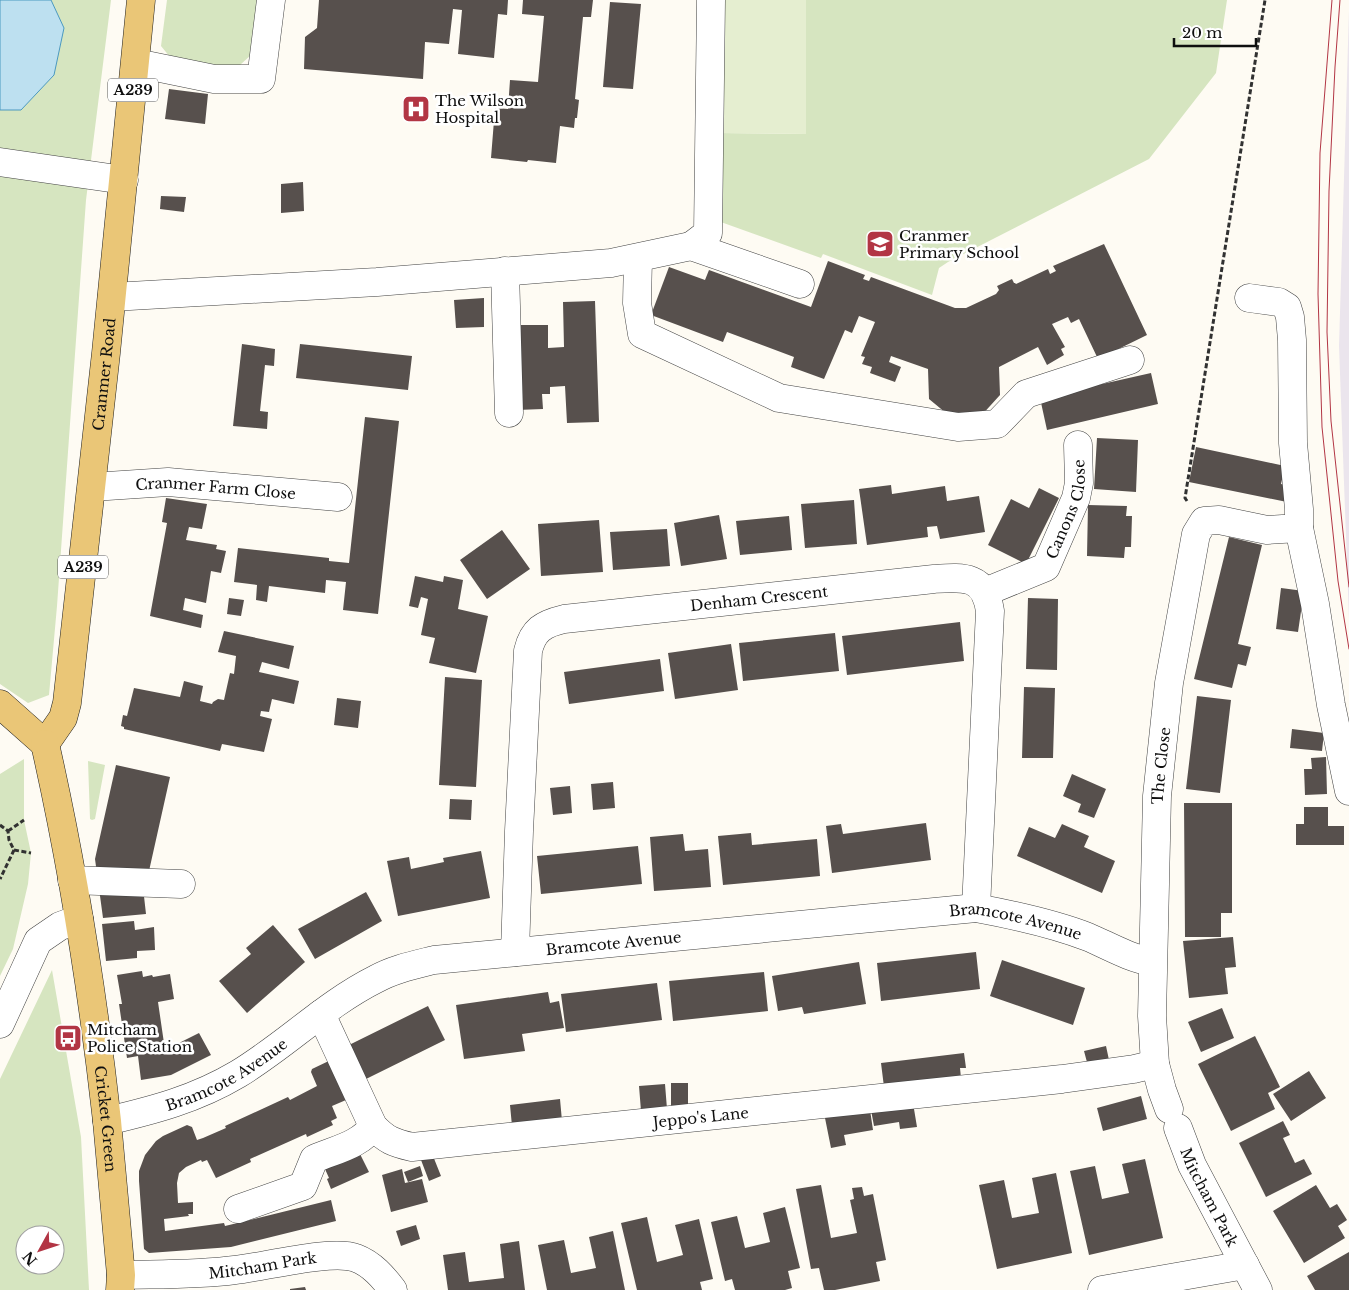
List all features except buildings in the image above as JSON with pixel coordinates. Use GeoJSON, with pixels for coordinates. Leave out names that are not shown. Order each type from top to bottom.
{"type":"FeatureCollection","features":[{"type":"Feature","properties":{"kind":"main road","name":"Cranmer Road"},"geometry":{"type":"LineString","coordinates":[[45,744],[63,718],[67,703],[112,297],[141,0]]}},
{"type":"Feature","properties":{"kind":"main road"},"geometry":{"type":"LineString","coordinates":[[0,704],[45,744]]}},
{"type":"Feature","properties":{"kind":"main road","name":"Cricket Green"},"geometry":{"type":"LineString","coordinates":[[45,744],[62,820],[92,1004],[107,1121],[120,1283]]}},
{"type":"Feature","properties":{"kind":"street"},"geometry":{"type":"LineString","coordinates":[[136,63],[214,79],[261,79],[271,0]]}},
{"type":"Feature","properties":{"kind":"street"},"geometry":{"type":"LineString","coordinates":[[112,297],[359,283],[611,263],[691,246],[708,232],[711,0]]}},
{"type":"Feature","properties":{"kind":"street"},"geometry":{"type":"LineString","coordinates":[[0,162],[124,180]]}},
{"type":"Feature","properties":{"kind":"street"},"geometry":{"type":"LineString","coordinates":[[691,246],[800,284]]}},
{"type":"Feature","properties":{"kind":"street"},"geometry":{"type":"LineString","coordinates":[[638,258],[638,303],[642,334],[778,398],[958,427],[997,424],[1026,394],[1130,360]]}},
{"type":"Feature","properties":{"kind":"street"},"geometry":{"type":"LineString","coordinates":[[505,271],[509,413]]}},
{"type":"Feature","properties":{"kind":"street"},"geometry":{"type":"LineString","coordinates":[[1249,298],[1279,302],[1287,307],[1290,317],[1293,443],[1300,509],[1299,528],[1315,604],[1331,705],[1349,791]]}},
{"type":"Feature","properties":{"kind":"street","name":"Canons Close"},"geometry":{"type":"LineString","coordinates":[[985,592],[1046,567],[1076,498],[1079,483],[1078,445]]}},
{"type":"Feature","properties":{"kind":"street","name":"Cranmer Farm Close"},"geometry":{"type":"LineString","coordinates":[[92,487],[168,482],[338,496]]}},
{"type":"Feature","properties":{"kind":"street"},"geometry":{"type":"LineString","coordinates":[[1204,520],[1219,520],[1267,530],[1299,528]]}},
{"type":"Feature","properties":{"kind":"street","name":"The Close"},"geometry":{"type":"LineString","coordinates":[[1173,1119],[1155,1064],[1152,1016],[1157,796],[1169,683],[1196,534],[1204,520]]}},
{"type":"Feature","properties":{"kind":"street","name":"Denham Crescent"},"geometry":{"type":"LineString","coordinates":[[515,952],[518,841],[528,651],[531,640],[536,632],[544,626],[564,620],[934,579],[963,578],[978,584],[985,592]]}},
{"type":"Feature","properties":{"kind":"street"},"geometry":{"type":"LineString","coordinates":[[976,908],[990,611],[985,592]]}},
{"type":"Feature","properties":{"kind":"street"},"geometry":{"type":"LineString","coordinates":[[72,880],[182,884]]}},
{"type":"Feature","properties":{"kind":"street","name":"Bramcote Avenue"},"geometry":{"type":"LineString","coordinates":[[107,1121],[157,1110],[214,1088],[240,1073],[320,1014],[362,986],[397,970],[434,960],[976,908],[1015,915],[1050,925],[1152,962]]}},
{"type":"Feature","properties":{"kind":"street"},"geometry":{"type":"LineString","coordinates":[[0,1024],[38,941],[60,926],[79,919]]}},
{"type":"Feature","properties":{"kind":"street","name":"Jeppo's Lane"},"geometry":{"type":"LineString","coordinates":[[320,1014],[373,1126],[382,1136],[396,1144],[412,1146],[1062,1079],[1134,1069],[1155,1064]]}},
{"type":"Feature","properties":{"kind":"street","name":"Mitcham Park"},"geometry":{"type":"LineString","coordinates":[[1173,1119],[1192,1165],[1258,1290]]}},
{"type":"Feature","properties":{"kind":"street"},"geometry":{"type":"LineString","coordinates":[[238,1209],[302,1186],[314,1159],[360,1140],[373,1126]]}},
{"type":"Feature","properties":{"kind":"street","name":"Mitcham Park"},"geometry":{"type":"LineString","coordinates":[[120,1283],[236,1270],[324,1256],[342,1256],[356,1258],[368,1264],[381,1274],[393,1290]]}},
{"type":"Feature","properties":{"kind":"street","name":"Mitcham Park"},"geometry":{"type":"LineString","coordinates":[[1102,1290],[1245,1265]]}},
{"type":"Feature","properties":{"kind":"path"},"geometry":{"type":"LineString","coordinates":[[1204,520],[1185,498],[1265,0]]}},
{"type":"Feature","properties":{"kind":"path"},"geometry":{"type":"LineString","coordinates":[[8,831],[24,820]]}},
{"type":"Feature","properties":{"kind":"path"},"geometry":{"type":"LineString","coordinates":[[0,825],[8,831]]}},
{"type":"Feature","properties":{"kind":"path"},"geometry":{"type":"LineString","coordinates":[[8,831],[8,840],[14,850],[31,853]]}},
{"type":"Feature","properties":{"kind":"path"},"geometry":{"type":"LineString","coordinates":[[0,879],[14,850]]}},
{"type":"Feature","properties":{"kind":"shaded area"},"geometry":{"type":"Polygon","coordinates":[[[1349,10],[1349,619],[1339,346],[1349,10]]]}},
{"type":"Feature","properties":{"kind":"green space"},"geometry":{"type":"Polygon","coordinates":[[[0,0],[111,0],[86,200],[49,695],[28,703],[0,684],[0,0]]]}},
{"type":"Feature","properties":{"kind":"green space"},"geometry":{"type":"Polygon","coordinates":[[[167,0],[260,0],[251,55],[240,65],[231,68],[170,57],[161,46],[167,0]]]}},
{"type":"Feature","properties":{"kind":"green space"},"geometry":{"type":"Polygon","coordinates":[[[718,0],[806,0],[806,134],[719,133],[718,0]]]}},
{"type":"Feature","properties":{"kind":"green space"},"geometry":{"type":"Polygon","coordinates":[[[806,0],[1227,0],[1216,73],[1149,159],[948,262],[939,268],[932,295],[823,254],[821,258],[718,221],[719,133],[806,134],[806,0]]]}},
{"type":"Feature","properties":{"kind":"green space"},"geometry":{"type":"Polygon","coordinates":[[[24,759],[24,820],[31,853],[28,884],[13,949],[0,976],[0,774],[24,759]]]}},
{"type":"Feature","properties":{"kind":"green space"},"geometry":{"type":"Polygon","coordinates":[[[88,761],[105,765],[95,819],[92,820],[90,819],[88,761]]]}},
{"type":"Feature","properties":{"kind":"green space"},"geometry":{"type":"Polygon","coordinates":[[[52,970],[81,1137],[89,1290],[0,1290],[0,1079],[52,970]]]}},
{"type":"Feature","properties":{"kind":"water"},"geometry":{"type":"Polygon","coordinates":[[[0,0],[51,0],[64,28],[54,75],[21,110],[0,110],[0,0]]]}},
{"type":"Feature","properties":{"kind":"tram line"},"geometry":{"type":"LineString","coordinates":[[1332,0],[1320,153],[1318,294],[1322,427],[1338,581],[1349,649]]}},
{"type":"Feature","properties":{"kind":"tram line"},"geometry":{"type":"LineString","coordinates":[[1340,0],[1329,191],[1327,332],[1331,421],[1349,587]]}},
{"type":"Feature","properties":{"kind":"place","name":"The Wilson Hospital"},"geometry":{"type":"Point","coordinates":[416,109]}},
{"type":"Feature","properties":{"kind":"place","name":"Cranmer Primary School"},"geometry":{"type":"Point","coordinates":[880,244]}},
{"type":"Feature","properties":{"kind":"place","name":"Mitcham Police Station"},"geometry":{"type":"Point","coordinates":[68,1038]}}]}
